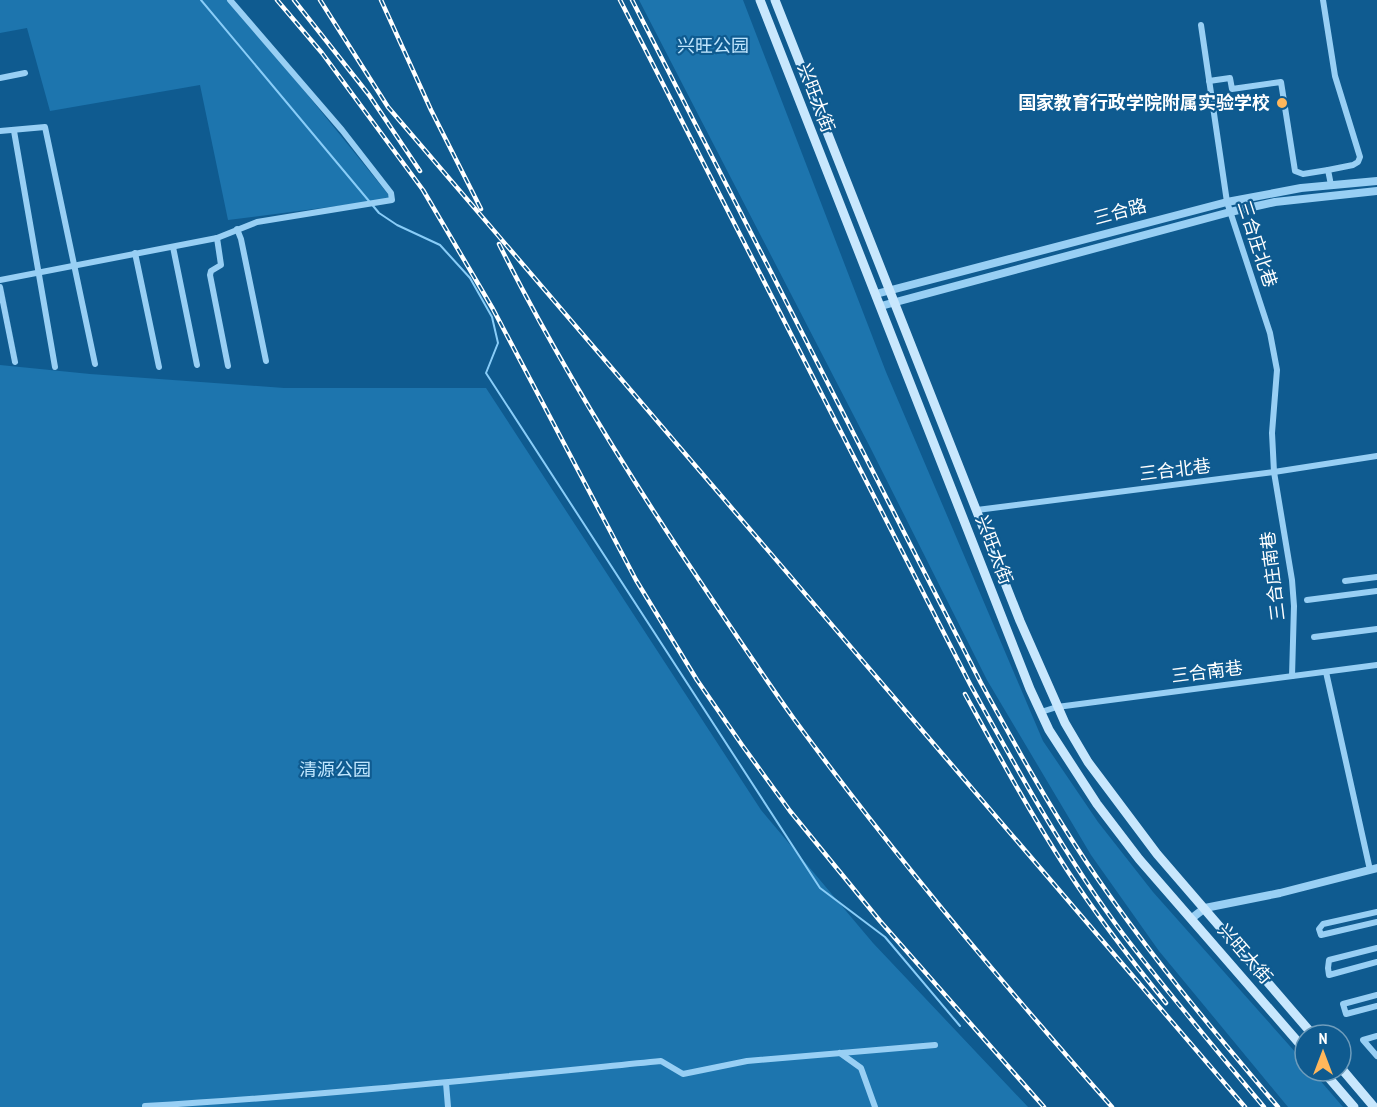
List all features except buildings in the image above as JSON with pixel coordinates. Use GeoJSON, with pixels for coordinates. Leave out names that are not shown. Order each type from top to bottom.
{"type":"FeatureCollection","features":[{"type":"Feature","properties":{"kind":"main road","name":"兴旺大街"},"geometry":{"type":"LineString","coordinates":[[760,0],[1049,730],[1096,804],[1139,860],[1293,1036]]}},
{"type":"Feature","properties":{"kind":"main road","name":"兴旺大街"},"geometry":{"type":"LineString","coordinates":[[775,0],[1020,621],[1057,706],[1094,771],[1157,854],[1303,1023]]}},
{"type":"Feature","properties":{"kind":"main road"},"geometry":{"type":"LineString","coordinates":[[1353,1082],[1374,1107]]}},
{"type":"Feature","properties":{"kind":"main road"},"geometry":{"type":"LineString","coordinates":[[1333,1083],[1354,1107]]}},
{"type":"Feature","properties":{"kind":"street"},"geometry":{"type":"LineString","coordinates":[[0,280],[218,238],[257,222],[390,201],[393,198],[342,130],[230,0]]}},
{"type":"Feature","properties":{"kind":"street"},"geometry":{"type":"LineString","coordinates":[[1209,81],[1230,78],[1232,89],[1281,82],[1295,171],[1303,174],[1359,162],[1360,157],[1335,76],[1323,0]]}},
{"type":"Feature","properties":{"kind":"street","name":"三合庄北巷"},"geometry":{"type":"LineString","coordinates":[[1201,25],[1227,202],[1270,333],[1277,370],[1272,433],[1274,472]]}},
{"type":"Feature","properties":{"kind":"street"},"geometry":{"type":"LineString","coordinates":[[0,78],[25,74]]}},
{"type":"Feature","properties":{"kind":"street"},"geometry":{"type":"LineString","coordinates":[[0,131],[45,128],[95,364]]}},
{"type":"Feature","properties":{"kind":"street"},"geometry":{"type":"LineString","coordinates":[[14,131],[55,367]]}},
{"type":"Feature","properties":{"kind":"street"},"geometry":{"type":"LineString","coordinates":[[1328,170],[1331,185]]}},
{"type":"Feature","properties":{"kind":"street","name":"三合路"},"geometry":{"type":"LineString","coordinates":[[876,294],[1227,202],[1263,194],[1377,181]]}},
{"type":"Feature","properties":{"kind":"street","name":"三合路"},"geometry":{"type":"LineString","coordinates":[[881,306],[1230,212],[1275,202],[1377,191]]}},
{"type":"Feature","properties":{"kind":"street"},"geometry":{"type":"LineString","coordinates":[[237,229],[266,361]]}},
{"type":"Feature","properties":{"kind":"street"},"geometry":{"type":"LineString","coordinates":[[218,238],[221,265],[211,271],[210,275],[228,366]]}},
{"type":"Feature","properties":{"kind":"street"},"geometry":{"type":"LineString","coordinates":[[173,247],[197,365]]}},
{"type":"Feature","properties":{"kind":"street"},"geometry":{"type":"LineString","coordinates":[[135,253],[159,367]]}},
{"type":"Feature","properties":{"kind":"street"},"geometry":{"type":"LineString","coordinates":[[0,287],[15,362]]}},
{"type":"Feature","properties":{"kind":"street","name":"三合北巷"},"geometry":{"type":"LineString","coordinates":[[977,510],[1274,472],[1377,456]]}},
{"type":"Feature","properties":{"kind":"street","name":"三合庄南巷"},"geometry":{"type":"LineString","coordinates":[[1274,472],[1294,606],[1292,676]]}},
{"type":"Feature","properties":{"kind":"street"},"geometry":{"type":"LineString","coordinates":[[1344,581],[1377,577]]}},
{"type":"Feature","properties":{"kind":"street"},"geometry":{"type":"LineString","coordinates":[[1308,600],[1377,591]]}},
{"type":"Feature","properties":{"kind":"street"},"geometry":{"type":"LineString","coordinates":[[1314,637],[1377,629]]}},
{"type":"Feature","properties":{"kind":"street","name":"三合南巷"},"geometry":{"type":"LineString","coordinates":[[1041,712],[1057,706],[1377,665]]}},
{"type":"Feature","properties":{"kind":"street"},"geometry":{"type":"LineString","coordinates":[[1192,918],[1205,908],[1280,893],[1373,869],[1326,672]]}},
{"type":"Feature","properties":{"kind":"street"},"geometry":{"type":"LineString","coordinates":[[1377,912],[1323,924],[1319,929],[1321,935],[1377,922]]}},
{"type":"Feature","properties":{"kind":"street"},"geometry":{"type":"LineString","coordinates":[[1377,948],[1329,960],[1329,975],[1377,962]]}},
{"type":"Feature","properties":{"kind":"street"},"geometry":{"type":"LineString","coordinates":[[1377,995],[1343,1004],[1346,1014],[1377,1006]]}},
{"type":"Feature","properties":{"kind":"street"},"geometry":{"type":"LineString","coordinates":[[1377,1036],[1363,1040],[1377,1056]]}},
{"type":"Feature","properties":{"kind":"street"},"geometry":{"type":"LineString","coordinates":[[145,1106],[236,1101],[446,1083],[661,1061],[683,1074],[747,1061],[934,1045]]}},
{"type":"Feature","properties":{"kind":"street"},"geometry":{"type":"LineString","coordinates":[[840,1053],[861,1068],[875,1107]]}},
{"type":"Feature","properties":{"kind":"street"},"geometry":{"type":"LineString","coordinates":[[446,1083],[448,1107]]}},
{"type":"Feature","properties":{"kind":"green space"},"geometry":{"type":"Polygon","coordinates":[[[0,0],[231,0],[392,199],[228,220],[200,85],[50,111],[27,28],[0,33],[0,0]]]}},
{"type":"Feature","properties":{"kind":"green space","name":"兴旺公园"},"geometry":{"type":"Polygon","coordinates":[[[639,0],[743,0],[886,372],[1043,741],[1098,822],[1153,892],[1293,1050],[1293,1083],[1322,1083],[1343,1107],[1288,1107],[1159,951],[1091,855],[987,680],[870,447],[639,0]]]}},
{"type":"Feature","properties":{"kind":"green space","name":"清源公园"},"geometry":{"type":"Polygon","coordinates":[[[0,365],[284,388],[486,388],[761,810],[873,943],[1028,1107],[0,1107],[0,365]]]}},
{"type":"Feature","properties":{"kind":"waterway"},"geometry":{"type":"LineString","coordinates":[[201,0],[379,213],[397,225],[440,245],[470,278],[492,317],[498,343],[486,373],[820,888],[885,937],[960,1026]]}},
{"type":"Feature","properties":{"kind":"railway"},"geometry":{"type":"LineString","coordinates":[[277,0],[322,53],[423,190],[493,309],[636,580],[697,680],[742,745],[790,811],[880,921],[1044,1107]]}},
{"type":"Feature","properties":{"kind":"railway"},"geometry":{"type":"LineString","coordinates":[[294,0],[369,95],[420,171]]}},
{"type":"Feature","properties":{"kind":"railway"},"geometry":{"type":"LineString","coordinates":[[320,0],[388,107],[1245,1107]]}},
{"type":"Feature","properties":{"kind":"railway"},"geometry":{"type":"LineString","coordinates":[[381,0],[431,110],[481,209]]}},
{"type":"Feature","properties":{"kind":"railway"},"geometry":{"type":"LineString","coordinates":[[620,0],[971,686],[1024,781],[1081,874],[1123,934],[1264,1107]]}},
{"type":"Feature","properties":{"kind":"railway"},"geometry":{"type":"LineString","coordinates":[[632,0],[981,683],[1031,773],[1085,860],[1130,924],[1202,1017],[1278,1107]]}},
{"type":"Feature","properties":{"kind":"railway"},"geometry":{"type":"LineString","coordinates":[[499,244],[563,364],[634,480],[794,719],[948,917],[1112,1107]]}},
{"type":"Feature","properties":{"kind":"railway"},"geometry":{"type":"LineString","coordinates":[[965,694],[1027,805],[1067,870],[1115,938],[1166,1003]]}},
{"type":"Feature","properties":{"kind":"place","name":"国家教育行政学院附属实验学校"},"geometry":{"type":"Point","coordinates":[1282,103]}}]}
